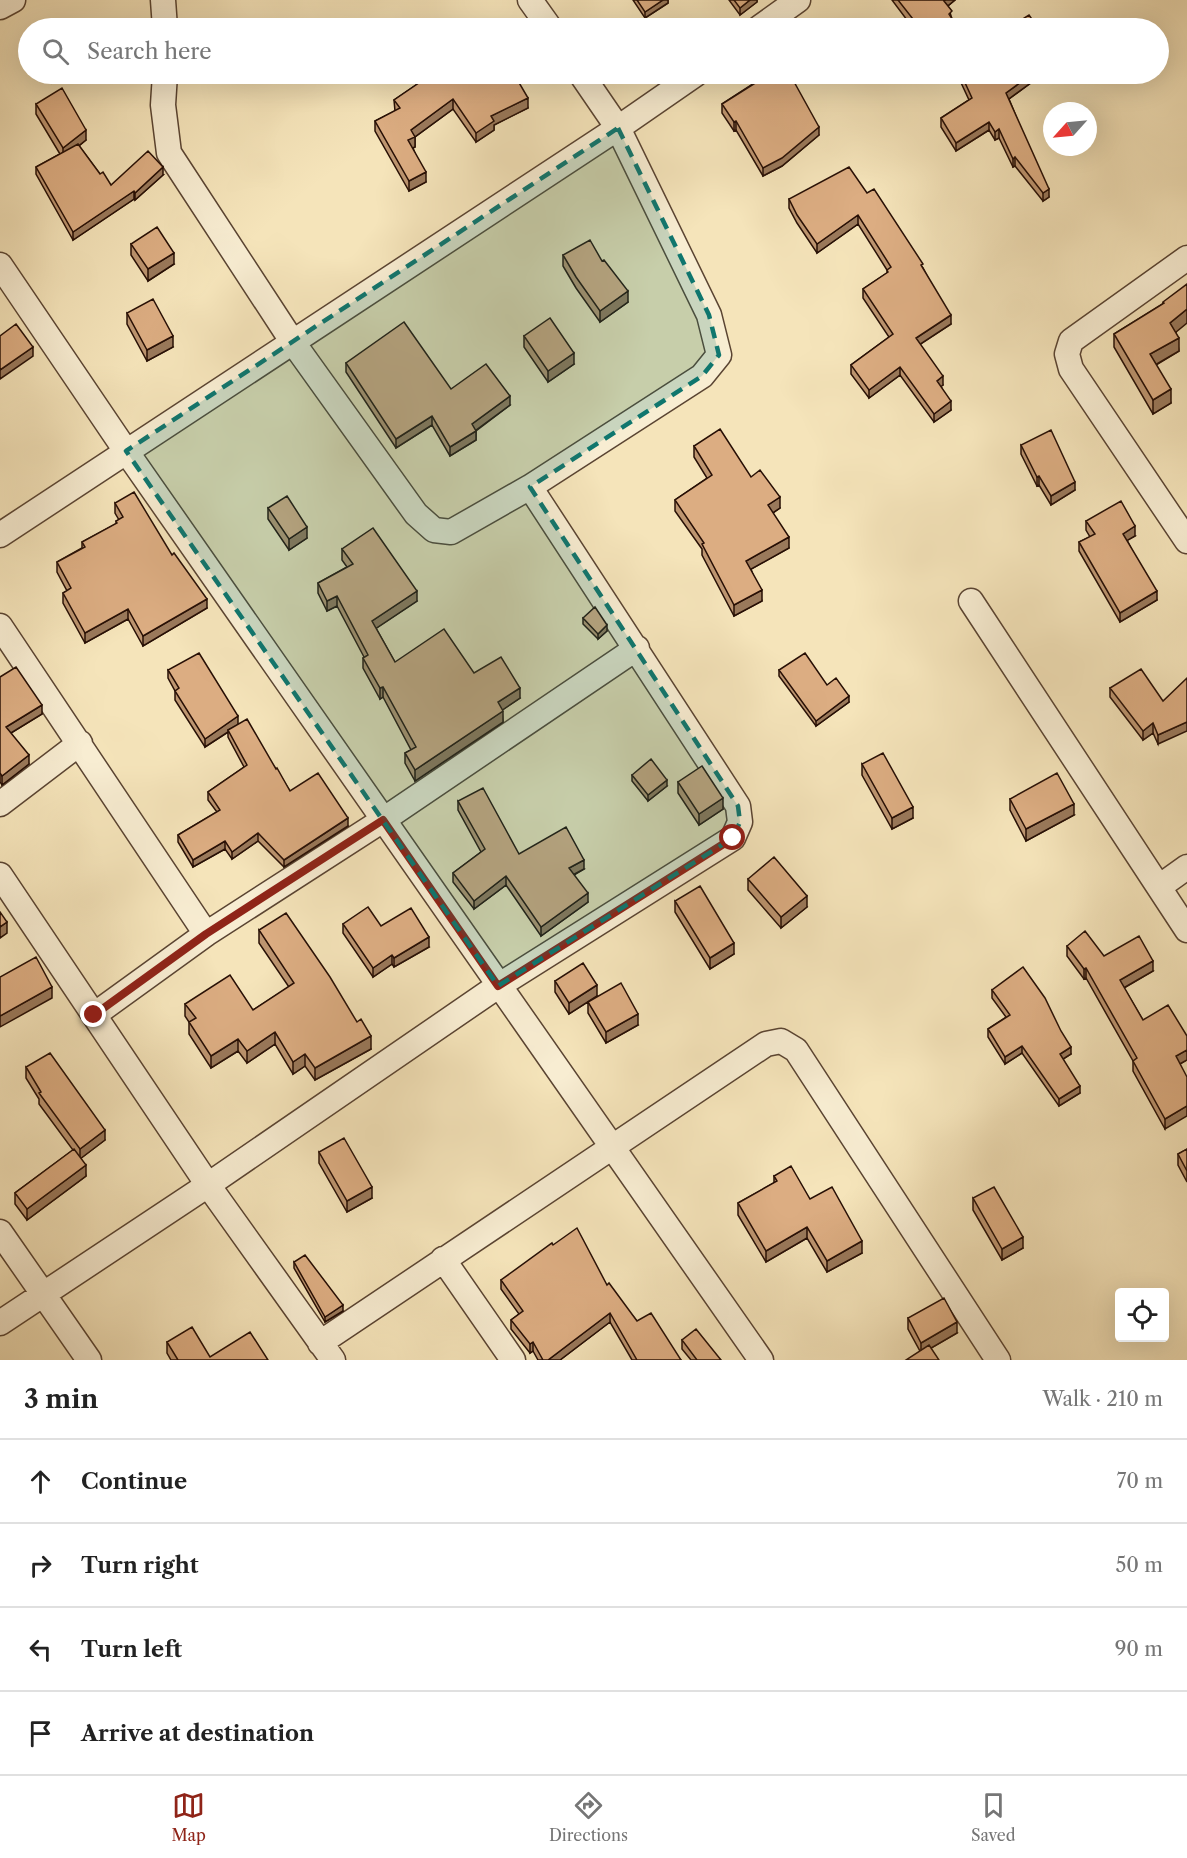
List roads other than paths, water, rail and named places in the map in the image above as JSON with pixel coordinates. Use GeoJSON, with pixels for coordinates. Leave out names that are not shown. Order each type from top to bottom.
{"type":"FeatureCollection","features":[{"type":"Feature","properties":{"kind":"street"},"geometry":{"type":"LineString","coordinates":[[0,7],[13,0]]}},
{"type":"Feature","properties":{"kind":"street"},"geometry":{"type":"LineString","coordinates":[[162,0],[164,18]]}},
{"type":"Feature","properties":{"kind":"street"},"geometry":{"type":"LineString","coordinates":[[530,0],[543,18]]}},
{"type":"Feature","properties":{"kind":"street"},"geometry":{"type":"LineString","coordinates":[[773,18],[796,1]]}},
{"type":"Feature","properties":{"kind":"street"},"geometry":{"type":"LineString","coordinates":[[164,84],[163,105],[169,153],[292,342],[416,514],[434,530],[451,532],[530,487],[702,376],[719,355],[709,315],[618,128],[588,84]]}},
{"type":"Feature","properties":{"kind":"street"},"geometry":{"type":"LineString","coordinates":[[0,535],[682,84]]}},
{"type":"Feature","properties":{"kind":"street"},"geometry":{"type":"LineString","coordinates":[[1187,258],[1071,341],[1066,354],[1071,369],[1187,541]]}},
{"type":"Feature","properties":{"kind":"street"},"geometry":{"type":"LineString","coordinates":[[0,265],[126,451],[761,1360]]}},
{"type":"Feature","properties":{"kind":"street"},"geometry":{"type":"LineString","coordinates":[[0,1323],[208,1185],[498,986],[733,838],[740,822],[738,806],[530,487]]}},
{"type":"Feature","properties":{"kind":"street"},"geometry":{"type":"LineString","coordinates":[[971,602],[1187,930]]}},
{"type":"Feature","properties":{"kind":"street"},"geometry":{"type":"LineString","coordinates":[[0,626],[206,934]]}},
{"type":"Feature","properties":{"kind":"street"},"geometry":{"type":"LineString","coordinates":[[94,1015],[206,934],[383,820],[637,648]]}},
{"type":"Feature","properties":{"kind":"street"},"geometry":{"type":"LineString","coordinates":[[0,804],[80,743]]}},
{"type":"Feature","properties":{"kind":"street"},"geometry":{"type":"LineString","coordinates":[[1159,887],[1187,867]]}},
{"type":"Feature","properties":{"kind":"street"},"geometry":{"type":"LineString","coordinates":[[0,875],[208,1185],[326,1351],[443,1259],[766,1044],[781,1041],[796,1050],[998,1360]]}},
{"type":"Feature","properties":{"kind":"street"},"geometry":{"type":"LineString","coordinates":[[0,1232],[89,1360]]}},
{"type":"Feature","properties":{"kind":"street"},"geometry":{"type":"LineString","coordinates":[[443,1259],[513,1360]]}}]}
